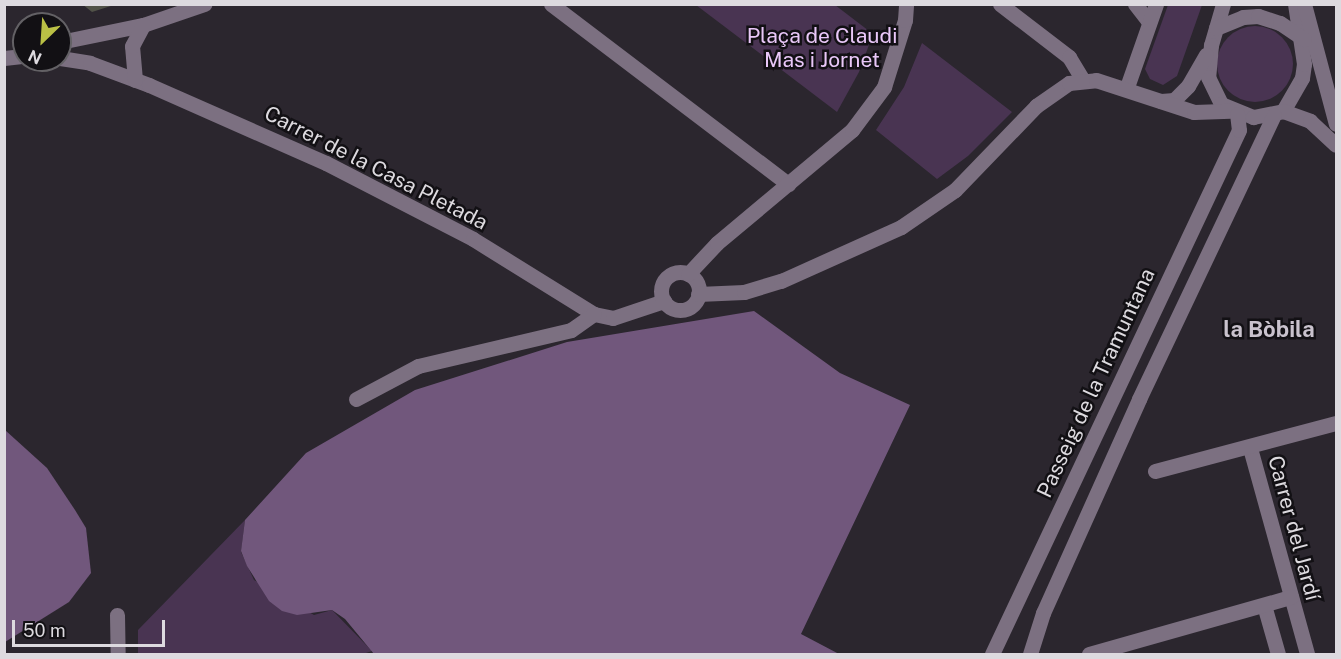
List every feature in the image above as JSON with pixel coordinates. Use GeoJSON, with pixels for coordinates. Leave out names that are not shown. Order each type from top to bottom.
{"type":"FeatureCollection","features":[{"type":"Feature","properties":{"kind":"street"},"geometry":{"type":"LineString","coordinates":[[72,40],[143,25],[204,4]]}},
{"type":"Feature","properties":{"kind":"street"},"geometry":{"type":"LineString","coordinates":[[551,4],[788,184]]}},
{"type":"Feature","properties":{"kind":"street"},"geometry":{"type":"LineString","coordinates":[[688,274],[717,243],[852,130],[884,87],[905,20],[906,4]]}},
{"type":"Feature","properties":{"kind":"street"},"geometry":{"type":"LineString","coordinates":[[1000,4],[1069,57],[1083,80]]}},
{"type":"Feature","properties":{"kind":"street"},"geometry":{"type":"LineString","coordinates":[[1135,4],[1144,10],[1149,22]]}},
{"type":"Feature","properties":{"kind":"street"},"geometry":{"type":"LineString","coordinates":[[1127,87],[1156,4]]}},
{"type":"Feature","properties":{"kind":"street"},"geometry":{"type":"LineString","coordinates":[[1161,101],[1174,100],[1188,86],[1210,45],[1223,4]]}},
{"type":"Feature","properties":{"kind":"street"},"geometry":{"type":"LineString","coordinates":[[1030,654],[1057,580],[1244,173],[1278,113],[1302,78],[1295,4]]}},
{"type":"Feature","properties":{"kind":"street"},"geometry":{"type":"LineString","coordinates":[[1304,4],[1336,117]]}},
{"type":"Feature","properties":{"kind":"street"},"geometry":{"type":"LineString","coordinates":[[1216,28],[1243,17],[1258,16],[1280,23],[1317,50]]}},
{"type":"Feature","properties":{"kind":"street"},"geometry":{"type":"LineString","coordinates":[[135,80],[132,46],[143,25]]}},
{"type":"Feature","properties":{"kind":"street"},"geometry":{"type":"LineString","coordinates":[[1210,45],[1207,62],[1212,91],[1235,119]]}},
{"type":"Feature","properties":{"kind":"street","name":"Carrer de la Casa Pletada"},"geometry":{"type":"LineString","coordinates":[[72,60],[90,63],[135,80],[271,137],[420,209],[526,269],[594,314]]}},
{"type":"Feature","properties":{"kind":"street"},"geometry":{"type":"LineString","coordinates":[[698,294],[744,292],[781,281],[901,227],[955,190],[1036,106],[1058,88],[1083,80],[1127,87],[1194,112],[1235,119],[1278,113],[1310,121],[1336,145]]}},
{"type":"Feature","properties":{"kind":"street","name":"Passeig de la Tramuntana"},"geometry":{"type":"LineString","coordinates":[[988,654],[1235,119]]}},
{"type":"Feature","properties":{"kind":"street"},"geometry":{"type":"LineString","coordinates":[[676,272],[688,274],[698,285],[698,294],[692,306],[680,310],[664,301],[661,289],[666,278],[676,272]]}},
{"type":"Feature","properties":{"kind":"street"},"geometry":{"type":"LineString","coordinates":[[356,399],[418,366],[571,330],[594,314],[613,318],[664,301]]}},
{"type":"Feature","properties":{"kind":"street"},"geometry":{"type":"LineString","coordinates":[[1155,471],[1250,448],[1336,423]]}},
{"type":"Feature","properties":{"kind":"street","name":"Carrer del Jardí"},"geometry":{"type":"LineString","coordinates":[[1250,448],[1307,654]]}},
{"type":"Feature","properties":{"kind":"street"},"geometry":{"type":"LineString","coordinates":[[1089,654],[1291,597]]}},
{"type":"Feature","properties":{"kind":"street"},"geometry":{"type":"LineString","coordinates":[[1263,605],[1278,654]]}},
{"type":"Feature","properties":{"kind":"street"},"geometry":{"type":"LineString","coordinates":[[117,615],[118,654]]}},
{"type":"Feature","properties":{"kind":"green space","name":"Plaça de Claudi Mas i Jornet"},"geometry":{"type":"Polygon","coordinates":[[[696,5],[835,5],[873,34],[859,72],[837,112],[696,5]]]}},
{"type":"Feature","properties":{"kind":"green space"},"geometry":{"type":"Polygon","coordinates":[[[1168,5],[1202,5],[1177,76],[1163,85],[1150,79],[1145,69],[1168,5]]]}},
{"type":"Feature","properties":{"kind":"green space"},"geometry":{"type":"Polygon","coordinates":[[[1255,26],[1269,29],[1282,37],[1290,50],[1293,64],[1290,78],[1282,91],[1269,99],[1255,102],[1241,99],[1228,91],[1220,78],[1217,64],[1220,50],[1228,37],[1241,29],[1255,26]]]}},
{"type":"Feature","properties":{"kind":"green space"},"geometry":{"type":"Polygon","coordinates":[[[922,43],[1012,112],[968,156],[937,179],[876,130],[904,87],[922,43]]]}},
{"type":"Feature","properties":{"kind":"green space"},"geometry":{"type":"Polygon","coordinates":[[[245,520],[241,552],[254,580],[314,615],[332,610],[372,651],[363,654],[138,654],[138,630],[245,520]]]}},
{"type":"Feature","properties":{"kind":"shaded area"},"geometry":{"type":"Polygon","coordinates":[[[754,311],[840,373],[910,405],[801,634],[839,654],[374,654],[345,619],[332,610],[297,615],[282,611],[269,601],[247,566],[241,551],[245,520],[306,453],[415,390],[567,342],[754,311]]]}},
{"type":"Feature","properties":{"kind":"shaded area"},"geometry":{"type":"Polygon","coordinates":[[[5,430],[47,468],[86,528],[91,573],[69,602],[5,642],[5,430]]]}},
{"type":"Feature","properties":{"kind":"building"},"geometry":{"type":"Polygon","coordinates":[[[82,4],[114,4],[114,5],[92,12],[82,4]]]}},
{"type":"Feature","properties":{"kind":"district","name":"la Bòbila"},"geometry":{"type":"Point","coordinates":[1269,330]}}]}
